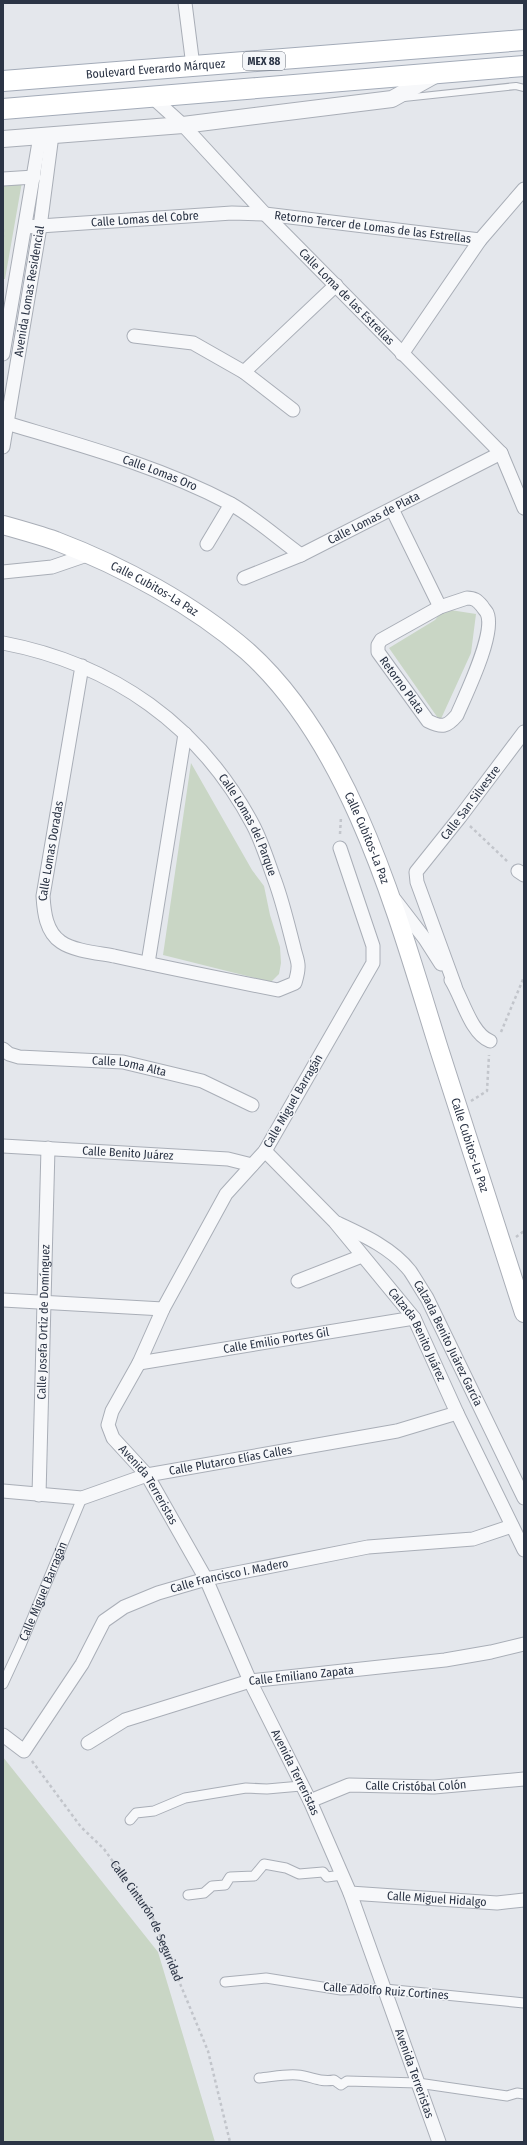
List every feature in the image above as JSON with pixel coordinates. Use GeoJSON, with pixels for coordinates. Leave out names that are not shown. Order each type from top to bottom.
{"type":"FeatureCollection","features":[{"type":"Feature","properties":{"kind":"main road","name":"Boulevard Everardo Márquez"},"geometry":{"type":"LineString","coordinates":[[3,81],[524,40]]}},
{"type":"Feature","properties":{"kind":"main road","name":"MEX 88"},"geometry":{"type":"LineString","coordinates":[[3,109],[524,66]]}},
{"type":"Feature","properties":{"kind":"main road","name":"Calle Cubitos-La Paz"},"geometry":{"type":"LineString","coordinates":[[3,525],[56,541],[87,555],[150,584],[199,614],[247,652],[286,692],[319,739],[348,796],[390,894],[524,1313]]}},
{"type":"Feature","properties":{"kind":"street"},"geometry":{"type":"LineString","coordinates":[[185,3],[193,66]]}},
{"type":"Feature","properties":{"kind":"street"},"geometry":{"type":"LineString","coordinates":[[3,139],[183,125],[392,99],[437,74]]}},
{"type":"Feature","properties":{"kind":"street","name":"Calle Loma de las Estrellas"},"geometry":{"type":"LineString","coordinates":[[152,97],[183,125],[265,214],[501,453],[524,508]]}},
{"type":"Feature","properties":{"kind":"street","name":"Avenida Lomas Residencial"},"geometry":{"type":"LineString","coordinates":[[3,354],[24,227],[34,177],[46,136]]}},
{"type":"Feature","properties":{"kind":"street","name":"Avenida Lomas Residencial"},"geometry":{"type":"LineString","coordinates":[[3,447],[5,423],[40,227],[46,136]]}},
{"type":"Feature","properties":{"kind":"street"},"geometry":{"type":"LineString","coordinates":[[3,180],[34,177]]}},
{"type":"Feature","properties":{"kind":"street","name":"Retorno Tercer de Lomas de las Estrellas"},"geometry":{"type":"LineString","coordinates":[[402,354],[480,240],[524,188]]}},
{"type":"Feature","properties":{"kind":"street","name":"Calle Lomas del Cobre"},"geometry":{"type":"LineString","coordinates":[[24,227],[232,213],[265,214]]}},
{"type":"Feature","properties":{"kind":"street","name":"Retorno Tercer de Lomas de las Estrellas"},"geometry":{"type":"LineString","coordinates":[[265,214],[480,240]]}},
{"type":"Feature","properties":{"kind":"street"},"geometry":{"type":"LineString","coordinates":[[244,372],[336,285]]}},
{"type":"Feature","properties":{"kind":"street"},"geometry":{"type":"LineString","coordinates":[[134,336],[193,343],[244,372],[294,410]]}},
{"type":"Feature","properties":{"kind":"street","name":"Calle Lomas Oro"},"geometry":{"type":"LineString","coordinates":[[5,423],[147,467],[231,504],[301,555]]}},
{"type":"Feature","properties":{"kind":"street","name":"Calle Lomas de Plata"},"geometry":{"type":"LineString","coordinates":[[244,578],[301,555],[501,453]]}},
{"type":"Feature","properties":{"kind":"street"},"geometry":{"type":"LineString","coordinates":[[206,544],[231,504]]}},
{"type":"Feature","properties":{"kind":"street"},"geometry":{"type":"LineString","coordinates":[[392,509],[440,607]]}},
{"type":"Feature","properties":{"kind":"street"},"geometry":{"type":"LineString","coordinates":[[3,572],[52,567],[87,555]]}},
{"type":"Feature","properties":{"kind":"street","name":"Retorno Plata"},"geometry":{"type":"LineString","coordinates":[[473,598],[479,602],[488,614],[489,627],[484,649],[457,715],[450,724],[444,727],[428,721],[378,652],[378,645],[381,640],[440,607],[473,598]]}},
{"type":"Feature","properties":{"kind":"street","name":"Calle Lomas del Parque"},"geometry":{"type":"LineString","coordinates":[[3,643],[34,649],[82,666],[121,685],[154,706],[200,747],[228,782],[254,826],[281,895],[299,968],[295,983],[278,990],[148,963]]}},
{"type":"Feature","properties":{"kind":"street","name":"Calle Lomas Doradas"},"geometry":{"type":"LineString","coordinates":[[82,666],[43,896],[44,913],[50,930],[61,942],[76,948],[148,963]]}},
{"type":"Feature","properties":{"kind":"street","name":"Calle San Silvestre"},"geometry":{"type":"LineString","coordinates":[[455,986],[417,882],[416,872],[460,817],[524,732]]}},
{"type":"Feature","properties":{"kind":"street"},"geometry":{"type":"LineString","coordinates":[[148,963],[185,734]]}},
{"type":"Feature","properties":{"kind":"street","name":"Calle Miguel Barragán"},"geometry":{"type":"LineString","coordinates":[[108,1425],[112,1410],[139,1364],[163,1309],[226,1194],[265,1151],[373,963],[373,946],[340,848]]}},
{"type":"Feature","properties":{"kind":"street"},"geometry":{"type":"LineString","coordinates":[[390,894],[425,939],[455,986],[475,1028],[484,1039],[490,1041]]}},
{"type":"Feature","properties":{"kind":"street","name":"Calle Loma Alta"},"geometry":{"type":"LineString","coordinates":[[3,1049],[9,1054],[19,1057],[131,1064],[202,1081],[252,1105]]}},
{"type":"Feature","properties":{"kind":"street","name":"Calle Benito Juárez"},"geometry":{"type":"LineString","coordinates":[[3,1146],[228,1159],[252,1165]]}},
{"type":"Feature","properties":{"kind":"street","name":"Calle Josefa Ortiz de Domínguez"},"geometry":{"type":"LineString","coordinates":[[39,1495],[48,1148]]}},
{"type":"Feature","properties":{"kind":"street","name":"Calzada Benito Juárez"},"geometry":{"type":"LineString","coordinates":[[265,1151],[335,1222],[414,1318],[457,1413],[524,1550]]}},
{"type":"Feature","properties":{"kind":"street","name":"Calzada Benito Juárez García"},"geometry":{"type":"LineString","coordinates":[[335,1222],[363,1234],[390,1252],[409,1270],[427,1298],[524,1498]]}},
{"type":"Feature","properties":{"kind":"street"},"geometry":{"type":"LineString","coordinates":[[298,1281],[362,1256]]}},
{"type":"Feature","properties":{"kind":"street"},"geometry":{"type":"LineString","coordinates":[[3,1300],[44,1301],[163,1309]]}},
{"type":"Feature","properties":{"kind":"street","name":"Calle Emilio Portes Gil"},"geometry":{"type":"LineString","coordinates":[[139,1364],[414,1318]]}},
{"type":"Feature","properties":{"kind":"street","name":"Calle Plutarco Elías Calles"},"geometry":{"type":"LineString","coordinates":[[3,1491],[82,1498],[147,1475],[398,1431],[457,1413]]}},
{"type":"Feature","properties":{"kind":"street","name":"Avenida Terreristas"},"geometry":{"type":"LineString","coordinates":[[108,1425],[113,1438],[147,1475],[206,1578],[250,1681],[301,1786],[310,1801],[350,1893],[439,2142]]}},
{"type":"Feature","properties":{"kind":"street","name":"Calle Miguel Barragán"},"geometry":{"type":"LineString","coordinates":[[3,1684],[24,1638],[82,1498]]}},
{"type":"Feature","properties":{"kind":"street","name":"Calle Francisco I. Madero"},"geometry":{"type":"LineString","coordinates":[[24,1751],[82,1664],[104,1621],[124,1607],[158,1593],[206,1578],[368,1547],[473,1539],[512,1526]]}},
{"type":"Feature","properties":{"kind":"street","name":"Calle Emiliano Zapata"},"geometry":{"type":"LineString","coordinates":[[88,1743],[125,1720],[250,1681],[445,1660],[491,1652],[524,1644]]}},
{"type":"Feature","properties":{"kind":"street"},"geometry":{"type":"LineString","coordinates":[[3,1735],[24,1751]]}},
{"type":"Feature","properties":{"kind":"street","name":"Calle Cristóbal Colón"},"geometry":{"type":"LineString","coordinates":[[310,1801],[349,1785],[434,1787],[524,1779]]}},
{"type":"Feature","properties":{"kind":"street"},"geometry":{"type":"LineString","coordinates":[[130,1820],[136,1813],[154,1811],[185,1798],[246,1788],[268,1789],[301,1786]]}},
{"type":"Feature","properties":{"kind":"street"},"geometry":{"type":"LineString","coordinates":[[188,1895],[204,1893],[212,1886],[225,1885],[230,1877],[254,1876],[264,1864],[286,1868],[299,1874],[323,1872],[327,1878],[342,1874]]}},
{"type":"Feature","properties":{"kind":"street","name":"Calle Miguel Hidalgo"},"geometry":{"type":"LineString","coordinates":[[350,1893],[497,1903],[524,1900]]}},
{"type":"Feature","properties":{"kind":"street","name":"Calle Adolfo Ruiz Cortines"},"geometry":{"type":"LineString","coordinates":[[225,1982],[266,1978],[341,1990],[385,1989],[524,2003]]}},
{"type":"Feature","properties":{"kind":"street"},"geometry":{"type":"LineString","coordinates":[[259,2078],[296,2075],[309,2077],[323,2082],[334,2080],[341,2085],[347,2081],[418,2083],[507,2096],[517,2093],[524,2094]]}},
{"type":"Feature","properties":{"kind":"lane"},"geometry":{"type":"LineString","coordinates":[[392,99],[516,86],[524,88]]}},
{"type":"Feature","properties":{"kind":"path"},"geometry":{"type":"LineString","coordinates":[[3,229],[3,237]]}},
{"type":"Feature","properties":{"kind":"path"},"geometry":{"type":"LineString","coordinates":[[460,817],[521,873]]}},
{"type":"Feature","properties":{"kind":"path"},"geometry":{"type":"LineString","coordinates":[[487,1091],[490,1041],[498,1038],[524,977]]}},
{"type":"Feature","properties":{"kind":"path","name":"Calle Cinturón de Seguridad"},"geometry":{"type":"LineString","coordinates":[[24,1751],[81,1827],[104,1849],[152,1916],[208,2051],[230,2142]]}},
{"type":"Feature","properties":{"kind":"green space"},"geometry":{"type":"Polygon","coordinates":[[[22,182],[5,279],[3,279],[3,183],[22,182]]]}},
{"type":"Feature","properties":{"kind":"green space"},"geometry":{"type":"Polygon","coordinates":[[[444,609],[476,614],[471,653],[440,721],[389,648],[435,620],[444,609]]]}},
{"type":"Feature","properties":{"kind":"green space"},"geometry":{"type":"Polygon","coordinates":[[[191,763],[252,870],[264,886],[270,915],[280,947],[281,963],[279,974],[271,982],[163,955],[191,763]]]}},
{"type":"Feature","properties":{"kind":"green space"},"geometry":{"type":"Polygon","coordinates":[[[3,1757],[158,1952],[215,2142],[3,2142],[3,1757]]]}}]}
